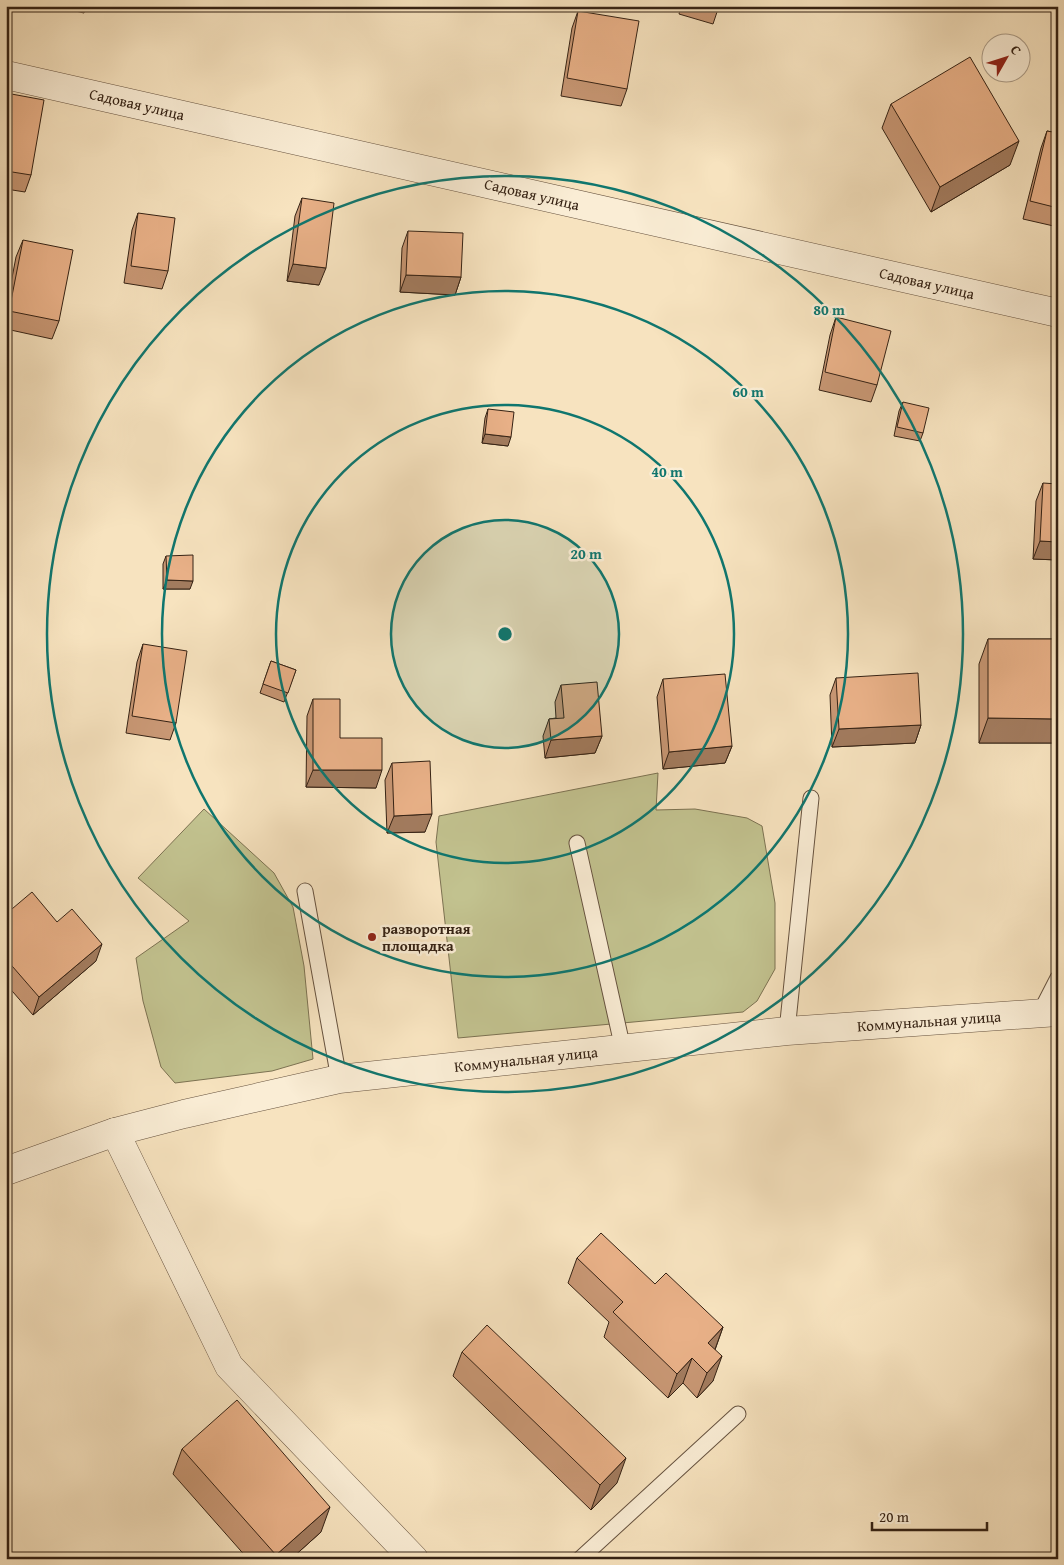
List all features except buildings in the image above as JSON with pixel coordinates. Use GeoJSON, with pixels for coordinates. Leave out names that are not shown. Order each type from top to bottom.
{"type":"FeatureCollection","features":[{"type":"Feature","properties":{"kind":"street","name":"Садовая улица"},"geometry":{"type":"LineString","coordinates":[[6,75],[1058,312]]}},
{"type":"Feature","properties":{"kind":"street","name":"Коммунальная улица"},"geometry":{"type":"LineString","coordinates":[[6,1171],[115,1132],[184,1114],[338,1079],[787,1031],[1049,1013]]}},
{"type":"Feature","properties":{"kind":"street"},"geometry":{"type":"LineString","coordinates":[[115,1132],[229,1366],[405,1556]]}},
{"type":"Feature","properties":{"kind":"lane"},"geometry":{"type":"LineString","coordinates":[[787,1031],[811,798]]}},
{"type":"Feature","properties":{"kind":"lane"},"geometry":{"type":"LineString","coordinates":[[577,843],[623,1049]]}},
{"type":"Feature","properties":{"kind":"lane"},"geometry":{"type":"LineString","coordinates":[[305,891],[338,1079]]}},
{"type":"Feature","properties":{"kind":"lane"},"geometry":{"type":"LineString","coordinates":[[1049,1013],[1058,978]]}},
{"type":"Feature","properties":{"kind":"lane"},"geometry":{"type":"LineString","coordinates":[[580,1559],[738,1414]]}},
{"type":"Feature","properties":{"kind":"green space"},"geometry":{"type":"Polygon","coordinates":[[[658,773],[656,810],[695,809],[747,818],[762,826],[775,903],[775,969],[757,1001],[743,1012],[458,1038],[436,842],[439,816],[658,773]]]}},
{"type":"Feature","properties":{"kind":"green space"},"geometry":{"type":"Polygon","coordinates":[[[204,809],[274,873],[293,907],[304,966],[313,1059],[272,1071],[175,1083],[161,1067],[143,1001],[136,958],[189,921],[138,878],[204,809]]]}},
{"type":"Feature","properties":{"kind":"place","name":"разворотная площадка"},"geometry":{"type":"Point","coordinates":[372,937]}}]}
